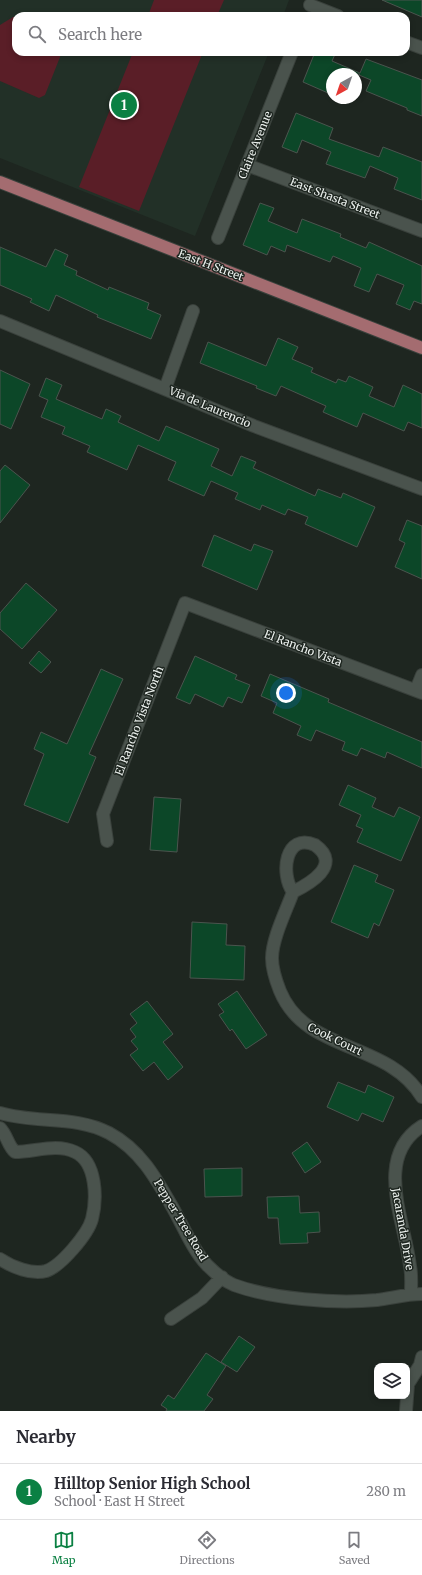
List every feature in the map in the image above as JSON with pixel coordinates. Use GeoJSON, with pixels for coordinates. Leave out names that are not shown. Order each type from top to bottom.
{"type":"FeatureCollection","features":[{"type":"Feature","properties":{"kind":"main road","name":"East H Street"},"geometry":{"type":"LineString","coordinates":[[0,182],[422,348]]}},
{"type":"Feature","properties":{"kind":"street"},"geometry":{"type":"LineString","coordinates":[[309,7],[325,12]]}},
{"type":"Feature","properties":{"kind":"street"},"geometry":{"type":"LineString","coordinates":[[410,44],[422,48]]}},
{"type":"Feature","properties":{"kind":"street","name":"Claire Avenue"},"geometry":{"type":"LineString","coordinates":[[218,238],[290,56]]}},
{"type":"Feature","properties":{"kind":"street","name":"East Shasta Street"},"geometry":{"type":"LineString","coordinates":[[247,165],[422,231]]}},
{"type":"Feature","properties":{"kind":"street"},"geometry":{"type":"LineString","coordinates":[[165,389],[193,311]]}},
{"type":"Feature","properties":{"kind":"street","name":"Via de Laurencio"},"geometry":{"type":"LineString","coordinates":[[0,321],[254,426],[422,489]]}},
{"type":"Feature","properties":{"kind":"street","name":"El Rancho Vista"},"geometry":{"type":"LineString","coordinates":[[185,602],[419,692]]}},
{"type":"Feature","properties":{"kind":"street","name":"El Rancho Vista North"},"geometry":{"type":"LineString","coordinates":[[107,841],[103,814],[185,602]]}},
{"type":"Feature","properties":{"kind":"street"},"geometry":{"type":"LineString","coordinates":[[419,692],[422,675]]}},
{"type":"Feature","properties":{"kind":"street","name":"Cook Court"},"geometry":{"type":"LineString","coordinates":[[293,892],[274,945],[272,958],[277,984],[282,997],[299,1020],[310,1028],[335,1041],[383,1061],[413,1083],[422,1097]]}},
{"type":"Feature","properties":{"kind":"street","name":"Pepper Tree Road"},"geometry":{"type":"LineString","coordinates":[[1,1116],[24,1119],[65,1120],[85,1124],[109,1133],[124,1143],[152,1171],[207,1264],[232,1284],[277,1295],[340,1302],[379,1300],[416,1294]]}},
{"type":"Feature","properties":{"kind":"street","name":"Jacaranda Drive"},"geometry":{"type":"LineString","coordinates":[[416,1294],[402,1229],[394,1179],[396,1166],[402,1147],[412,1132],[422,1126]]}},
{"type":"Feature","properties":{"kind":"street"},"geometry":{"type":"LineString","coordinates":[[0,1128],[8,1139],[11,1149],[15,1152],[58,1148],[70,1150],[82,1156],[91,1171],[94,1192],[92,1219],[87,1229],[56,1266],[38,1272],[21,1269],[0,1259]]}},
{"type":"Feature","properties":{"kind":"street"},"geometry":{"type":"LineString","coordinates":[[171,1319],[202,1298],[222,1277]]}},
{"type":"Feature","properties":{"kind":"street"},"geometry":{"type":"LineString","coordinates":[[406,1411],[408,1384],[420,1365],[422,1357]]}},
{"type":"Feature","properties":{"kind":"shaded area"},"geometry":{"type":"Polygon","coordinates":[[[0,0],[289,0],[284,12],[12,12],[12,56],[267,56],[195,236],[0,158],[0,0]]]}},
{"type":"Feature","properties":{"kind":"shaded area"},"geometry":{"type":"Polygon","coordinates":[[[154,0],[224,0],[219,12],[150,12],[154,0]]]}},
{"type":"Feature","properties":{"kind":"shaded area"},"geometry":{"type":"Polygon","coordinates":[[[12,18],[12,56],[60,56],[45,95],[39,98],[0,81],[0,25],[12,18]]]}},
{"type":"Feature","properties":{"kind":"shaded area"},"geometry":{"type":"Polygon","coordinates":[[[131,56],[201,56],[139,211],[79,187],[131,56]]]}},
{"type":"Feature","properties":{"kind":"building"},"geometry":{"type":"Polygon","coordinates":[[[382,0],[422,0],[422,17],[382,0]]]}},
{"type":"Feature","properties":{"kind":"building"},"geometry":{"type":"Polygon","coordinates":[[[313,56],[334,56],[332,61],[348,68],[326,68],[326,92],[303,82],[313,56]]]}},
{"type":"Feature","properties":{"kind":"building"},"geometry":{"type":"Polygon","coordinates":[[[366,59],[422,80],[422,116],[366,91],[371,80],[362,76],[362,68],[366,59]]]}},
{"type":"Feature","properties":{"kind":"building"},"geometry":{"type":"Polygon","coordinates":[[[296,113],[333,128],[329,139],[379,157],[383,147],[422,162],[422,200],[394,189],[398,178],[370,166],[365,178],[326,164],[331,152],[302,140],[297,153],[282,147],[296,113]]]}},
{"type":"Feature","properties":{"kind":"building"},"geometry":{"type":"Polygon","coordinates":[[[260,203],[274,208],[268,221],[297,233],[302,219],[341,234],[340,237],[366,248],[369,242],[422,266],[422,304],[414,301],[410,310],[396,304],[404,285],[377,274],[369,292],[354,286],[361,268],[333,256],[330,262],[287,245],[285,252],[271,246],[267,255],[243,245],[260,203]]]}},
{"type":"Feature","properties":{"kind":"building"},"geometry":{"type":"Polygon","coordinates":[[[0,247],[46,267],[55,249],[68,255],[64,265],[77,271],[76,275],[108,290],[109,287],[149,303],[147,309],[161,315],[151,339],[97,317],[98,315],[56,295],[49,311],[30,302],[32,299],[0,285],[0,247]]]}},
{"type":"Feature","properties":{"kind":"building"},"geometry":{"type":"Polygon","coordinates":[[[278,338],[298,347],[292,359],[313,368],[311,372],[336,383],[338,379],[346,382],[349,376],[373,387],[369,396],[394,407],[403,385],[422,394],[422,428],[408,422],[404,431],[363,413],[357,427],[323,412],[326,406],[281,386],[276,396],[256,388],[257,386],[200,363],[208,342],[266,366],[278,338]]]}},
{"type":"Feature","properties":{"kind":"building"},"geometry":{"type":"Polygon","coordinates":[[[0,370],[30,384],[11,429],[0,424],[0,370]]]}},
{"type":"Feature","properties":{"kind":"building"},"geometry":{"type":"Polygon","coordinates":[[[46,378],[62,385],[56,399],[102,419],[106,409],[121,416],[118,422],[159,441],[166,426],[219,449],[211,466],[232,476],[241,456],[256,462],[253,468],[315,496],[318,489],[341,498],[343,493],[375,507],[357,547],[305,524],[308,517],[288,509],[285,515],[262,505],[260,510],[235,499],[238,493],[211,481],[204,496],[168,480],[176,462],[138,445],[127,470],[87,452],[90,446],[62,434],[65,427],[41,417],[48,400],[39,396],[46,378]]]}},
{"type":"Feature","properties":{"kind":"building"},"geometry":{"type":"Polygon","coordinates":[[[5,465],[30,485],[0,523],[0,471],[5,465]]]}},
{"type":"Feature","properties":{"kind":"building"},"geometry":{"type":"Polygon","coordinates":[[[407,520],[422,526],[422,579],[395,567],[405,543],[399,540],[407,520]]]}},
{"type":"Feature","properties":{"kind":"building"},"geometry":{"type":"Polygon","coordinates":[[[214,535],[251,551],[254,544],[273,551],[257,590],[202,566],[214,535]]]}},
{"type":"Feature","properties":{"kind":"building"},"geometry":{"type":"Polygon","coordinates":[[[26,583],[57,610],[22,649],[0,629],[0,613],[26,583]]]}},
{"type":"Feature","properties":{"kind":"building"},"geometry":{"type":"Polygon","coordinates":[[[39,651],[51,662],[41,673],[29,663],[39,651]]]}},
{"type":"Feature","properties":{"kind":"building"},"geometry":{"type":"Polygon","coordinates":[[[195,656],[237,675],[235,679],[250,685],[242,703],[228,697],[223,707],[195,694],[190,704],[176,698],[195,656]]]}},
{"type":"Feature","properties":{"kind":"building"},"geometry":{"type":"Polygon","coordinates":[[[101,669],[123,679],[89,754],[96,757],[68,823],[24,805],[44,754],[34,749],[41,732],[67,744],[101,669]]]}},
{"type":"Feature","properties":{"kind":"building"},"geometry":{"type":"Polygon","coordinates":[[[270,674],[329,699],[328,702],[422,742],[422,768],[387,752],[385,758],[361,748],[357,756],[342,750],[345,742],[316,730],[311,741],[297,735],[301,726],[273,713],[277,703],[261,696],[270,674]]]}},
{"type":"Feature","properties":{"kind":"building"},"geometry":{"type":"Polygon","coordinates":[[[348,785],[376,798],[372,807],[394,817],[399,807],[420,817],[401,861],[357,842],[363,829],[356,826],[361,815],[339,805],[348,785]]]}},
{"type":"Feature","properties":{"kind":"building"},"geometry":{"type":"Polygon","coordinates":[[[154,797],[181,799],[177,852],[150,850],[154,797]]]}},
{"type":"Feature","properties":{"kind":"building"},"geometry":{"type":"Polygon","coordinates":[[[354,865],[378,875],[375,882],[394,890],[379,926],[374,923],[368,938],[331,922],[354,865]]]}},
{"type":"Feature","properties":{"kind":"building"},"geometry":{"type":"Polygon","coordinates":[[[192,922],[227,924],[226,945],[245,946],[244,980],[190,978],[192,922]]]}},
{"type":"Feature","properties":{"kind":"building"},"geometry":{"type":"Polygon","coordinates":[[[237,991],[267,1035],[246,1049],[232,1029],[230,1031],[219,1015],[224,1012],[218,1004],[237,991]]]}},
{"type":"Feature","properties":{"kind":"building"},"geometry":{"type":"Polygon","coordinates":[[[147,1001],[173,1034],[163,1042],[183,1067],[168,1080],[154,1062],[143,1071],[130,1055],[138,1049],[131,1041],[136,1037],[130,1029],[137,1023],[130,1014],[147,1001]]]}},
{"type":"Feature","properties":{"kind":"building"},"geometry":{"type":"Polygon","coordinates":[[[338,1082],[365,1093],[368,1085],[394,1097],[383,1122],[362,1113],[358,1121],[327,1107],[338,1082]]]}},
{"type":"Feature","properties":{"kind":"building"},"geometry":{"type":"Polygon","coordinates":[[[307,1142],[321,1162],[305,1173],[292,1153],[307,1142]]]}},
{"type":"Feature","properties":{"kind":"building"},"geometry":{"type":"Polygon","coordinates":[[[242,1168],[242,1196],[205,1197],[204,1169],[242,1168]]]}},
{"type":"Feature","properties":{"kind":"building"},"geometry":{"type":"Polygon","coordinates":[[[299,1196],[300,1213],[319,1212],[320,1232],[307,1233],[308,1243],[280,1244],[278,1218],[268,1218],[267,1197],[299,1196]]]}},
{"type":"Feature","properties":{"kind":"building"},"geometry":{"type":"Polygon","coordinates":[[[239,1336],[255,1347],[237,1372],[221,1362],[239,1336]]]}},
{"type":"Feature","properties":{"kind":"building"},"geometry":{"type":"Polygon","coordinates":[[[206,1353],[226,1366],[207,1395],[213,1399],[204,1411],[166,1411],[167,1409],[161,1405],[168,1395],[174,1399],[206,1353]]]}},
{"type":"Feature","properties":{"kind":"place","name":"Hilltop Senior High School"},"geometry":{"type":"Point","coordinates":[124,105]}}]}
